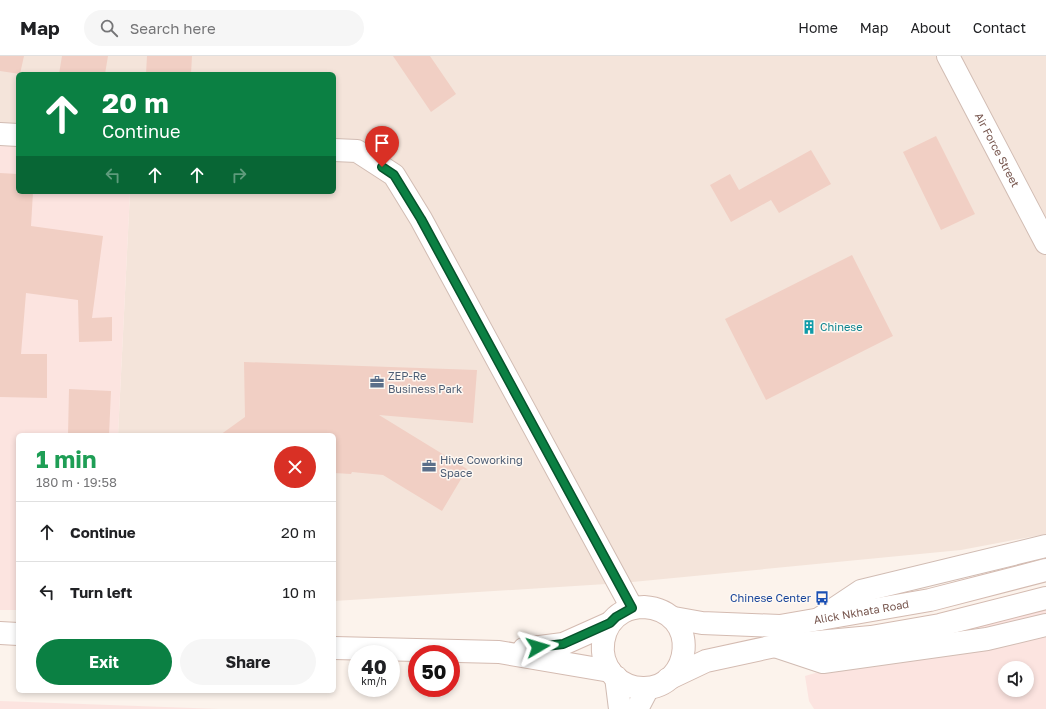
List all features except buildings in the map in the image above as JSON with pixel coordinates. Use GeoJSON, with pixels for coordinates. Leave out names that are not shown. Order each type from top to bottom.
{"type":"FeatureCollection","features":[{"type":"Feature","properties":{"kind":"main road","name":"Air Force Street"},"geometry":{"type":"LineString","coordinates":[[948,56],[1046,243]]}},
{"type":"Feature","properties":{"kind":"main road"},"geometry":{"type":"LineString","coordinates":[[0,134],[16,135]]}},
{"type":"Feature","properties":{"kind":"main road"},"geometry":{"type":"LineString","coordinates":[[336,150],[357,151],[394,175],[421,219],[632,608]]}},
{"type":"Feature","properties":{"kind":"main road"},"geometry":{"type":"LineString","coordinates":[[819,619],[861,591],[1046,546]]}},
{"type":"Feature","properties":{"kind":"main road","name":"Alick Nkhata Road"},"geometry":{"type":"LineString","coordinates":[[674,618],[702,623],[780,626],[930,600],[1046,570]]}},
{"type":"Feature","properties":{"kind":"main road","name":"Alick Nkhata Road"},"geometry":{"type":"LineString","coordinates":[[658,684],[706,662],[774,646],[871,637],[940,625],[1046,598]]}},
{"type":"Feature","properties":{"kind":"main road"},"geometry":{"type":"LineString","coordinates":[[336,648],[499,652],[563,644],[610,623],[620,614],[632,608],[654,607],[674,618],[683,635],[683,654],[680,664],[658,684],[637,709]]}},
{"type":"Feature","properties":{"kind":"main road"},"geometry":{"type":"LineString","coordinates":[[610,623],[606,632],[602,651],[613,674],[620,709]]}},
{"type":"Feature","properties":{"kind":"main road"},"geometry":{"type":"LineString","coordinates":[[774,646],[823,662],[987,639],[1046,625]]}},
{"type":"Feature","properties":{"kind":"main road"},"geometry":{"type":"LineString","coordinates":[[0,633],[16,634]]}},
{"type":"Feature","properties":{"kind":"main road"},"geometry":{"type":"LineString","coordinates":[[499,652],[613,674],[630,686],[658,684]]}},
{"type":"Feature","properties":{"kind":"shaded area"},"geometry":{"type":"Polygon","coordinates":[[[0,56],[1046,56],[1046,534],[961,550],[622,583],[336,601],[336,433],[118,433],[130,194],[336,194],[336,72],[16,72],[16,137],[0,136],[0,56]]]}},
{"type":"Feature","properties":{"kind":"shaded area"},"geometry":{"type":"Polygon","coordinates":[[[0,136],[16,137],[16,194],[130,194],[118,433],[16,433],[16,610],[0,610],[0,136]]]}},
{"type":"Feature","properties":{"kind":"shaded area"},"geometry":{"type":"Polygon","coordinates":[[[1046,606],[1046,709],[814,709],[809,701],[805,676],[1046,606]]]}},
{"type":"Feature","properties":{"kind":"shaded area"},"geometry":{"type":"Polygon","coordinates":[[[0,701],[220,709],[0,709],[0,701]]]}},
{"type":"Feature","properties":{"kind":"place","name":"Chinese"},"geometry":{"type":"Point","coordinates":[809,327]}},
{"type":"Feature","properties":{"kind":"place","name":"ZEP-Re Business Park"},"geometry":{"type":"Point","coordinates":[377,382]}},
{"type":"Feature","properties":{"kind":"place","name":"Hive Coworking Space"},"geometry":{"type":"Point","coordinates":[429,466]}},
{"type":"Feature","properties":{"kind":"place","name":"Chinese Center"},"geometry":{"type":"Point","coordinates":[822,598]}},
{"type":"Feature","properties":{"kind":"route"},"geometry":{"type":"LineString","coordinates":[[382,167],[394,175],[421,219],[632,608],[616,617],[610,623],[563,644],[538,647]]}}]}
